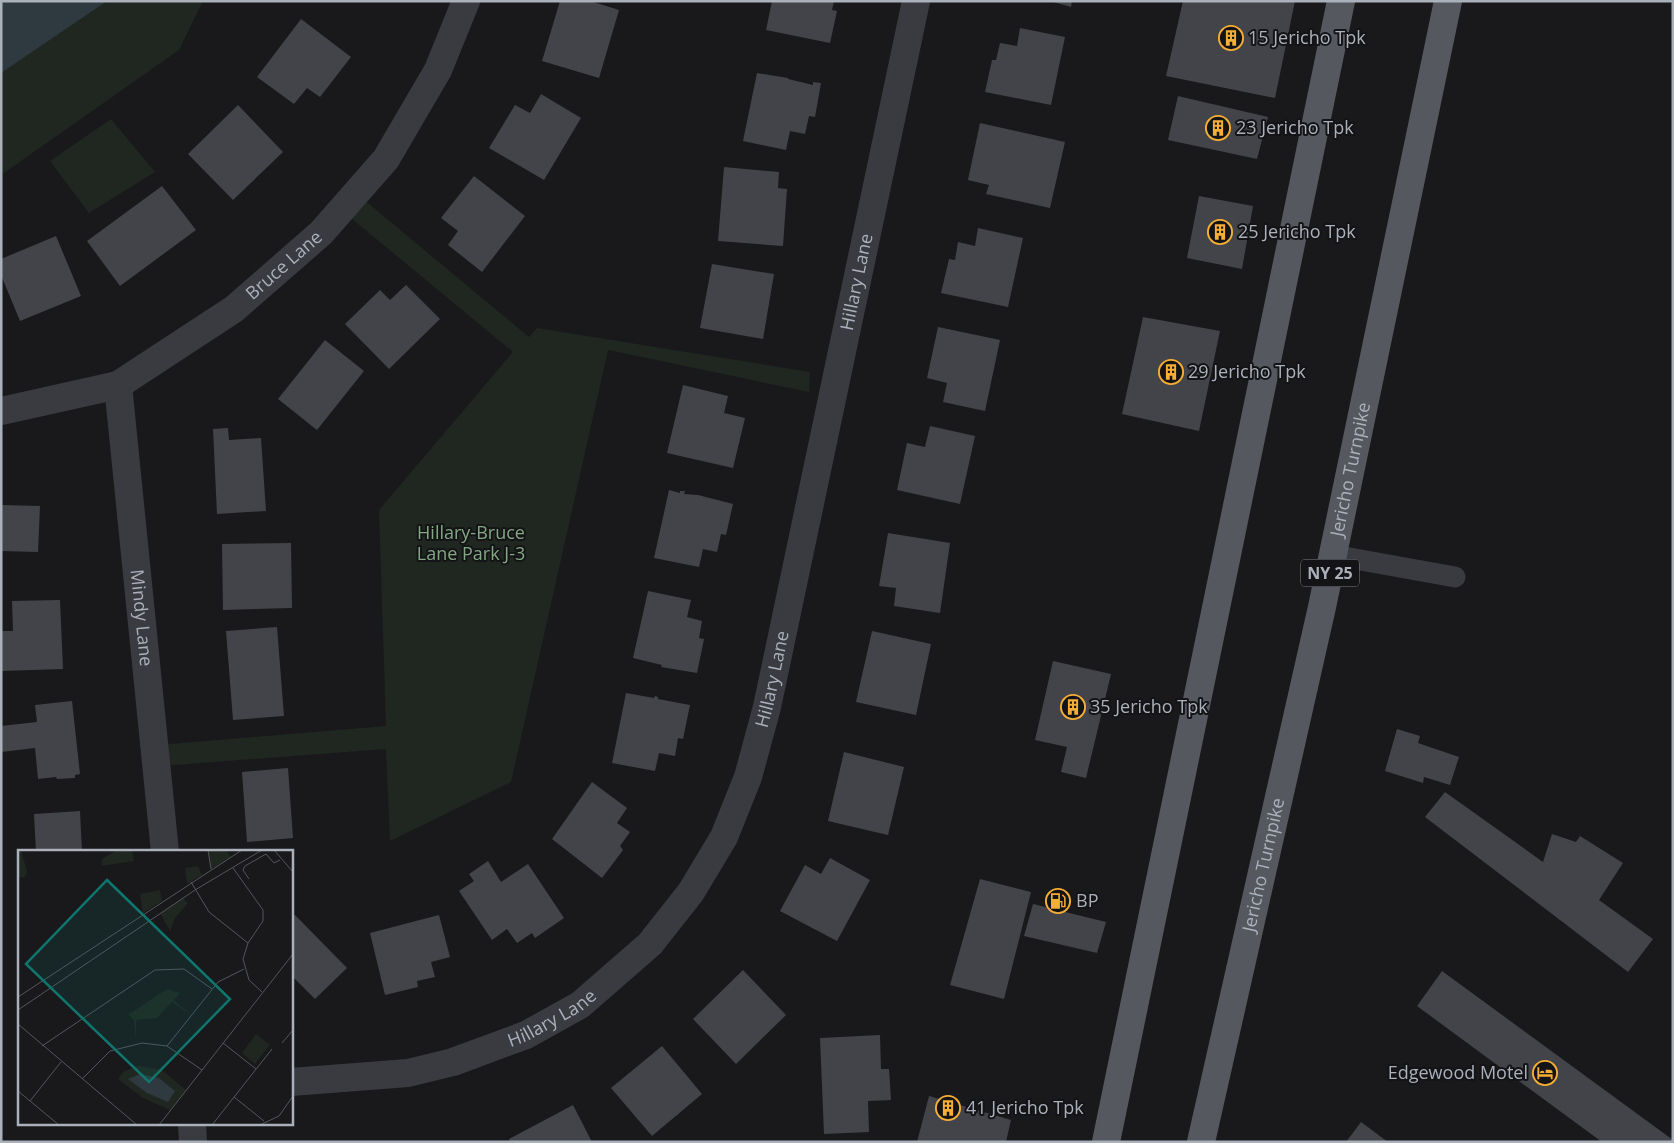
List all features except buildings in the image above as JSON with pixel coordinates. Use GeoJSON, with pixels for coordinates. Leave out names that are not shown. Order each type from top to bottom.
{"type":"FeatureCollection","features":[{"type":"Feature","properties":{"kind":"main road"},"geometry":{"type":"LineString","coordinates":[[1106,1142],[1341,1]]}},
{"type":"Feature","properties":{"kind":"main road","name":"Jericho Turnpike"},"geometry":{"type":"LineString","coordinates":[[1201,1142],[1334,555],[1448,1]]}},
{"type":"Feature","properties":{"kind":"street","name":"Bruce Lane"},"geometry":{"type":"LineString","coordinates":[[1,411],[118,385],[234,309],[321,233],[386,159],[438,70],[466,1]]}},
{"type":"Feature","properties":{"kind":"street","name":"Hillary Lane"},"geometry":{"type":"LineString","coordinates":[[292,1082],[408,1073],[452,1062],[526,1035],[580,1005],[650,944],[692,892],[724,836],[748,777],[767,707],[916,1]]}},
{"type":"Feature","properties":{"kind":"street","name":"Mindy Lane"},"geometry":{"type":"LineString","coordinates":[[118,385],[165,850]]}},
{"type":"Feature","properties":{"kind":"street"},"geometry":{"type":"LineString","coordinates":[[192,1126],[193,1142]]}},
{"type":"Feature","properties":{"kind":"lane"},"geometry":{"type":"LineString","coordinates":[[1334,555],[1455,577]]}},
{"type":"Feature","properties":{"kind":"green space"},"geometry":{"type":"Polygon","coordinates":[[[1,1],[203,1],[179,50],[1,175],[1,1]]]}},
{"type":"Feature","properties":{"kind":"green space"},"geometry":{"type":"Polygon","coordinates":[[[111,119],[155,172],[89,213],[50,161],[111,119]]]}},
{"type":"Feature","properties":{"kind":"green space","name":"Hillary-Bruce Lane Park J-3"},"geometry":{"type":"Polygon","coordinates":[[[363,199],[529,337],[537,328],[810,372],[809,392],[608,350],[511,782],[390,841],[386,749],[161,766],[158,745],[386,726],[379,510],[513,352],[346,214],[363,199]]]}},
{"type":"Feature","properties":{"kind":"shaded area"},"geometry":{"type":"Polygon","coordinates":[[[1,1],[107,1],[1,73],[1,1]]]}},
{"type":"Feature","properties":{"kind":"place","name":"15 Jericho Tpk"},"geometry":{"type":"Point","coordinates":[1231,38]}},
{"type":"Feature","properties":{"kind":"place","name":"23 Jericho Tpk"},"geometry":{"type":"Point","coordinates":[1218,128]}},
{"type":"Feature","properties":{"kind":"place","name":"25 Jericho Tpk"},"geometry":{"type":"Point","coordinates":[1220,232]}},
{"type":"Feature","properties":{"kind":"place","name":"29 Jericho Tpk"},"geometry":{"type":"Point","coordinates":[1171,372]}},
{"type":"Feature","properties":{"kind":"place","name":"35 Jericho Tpk"},"geometry":{"type":"Point","coordinates":[1073,707]}},
{"type":"Feature","properties":{"kind":"place","name":"BP"},"geometry":{"type":"Point","coordinates":[1058,901]}},
{"type":"Feature","properties":{"kind":"place","name":"Edgewood Motel"},"geometry":{"type":"Point","coordinates":[1545,1073]}},
{"type":"Feature","properties":{"kind":"place","name":"41 Jericho Tpk"},"geometry":{"type":"Point","coordinates":[948,1108]}}]}
